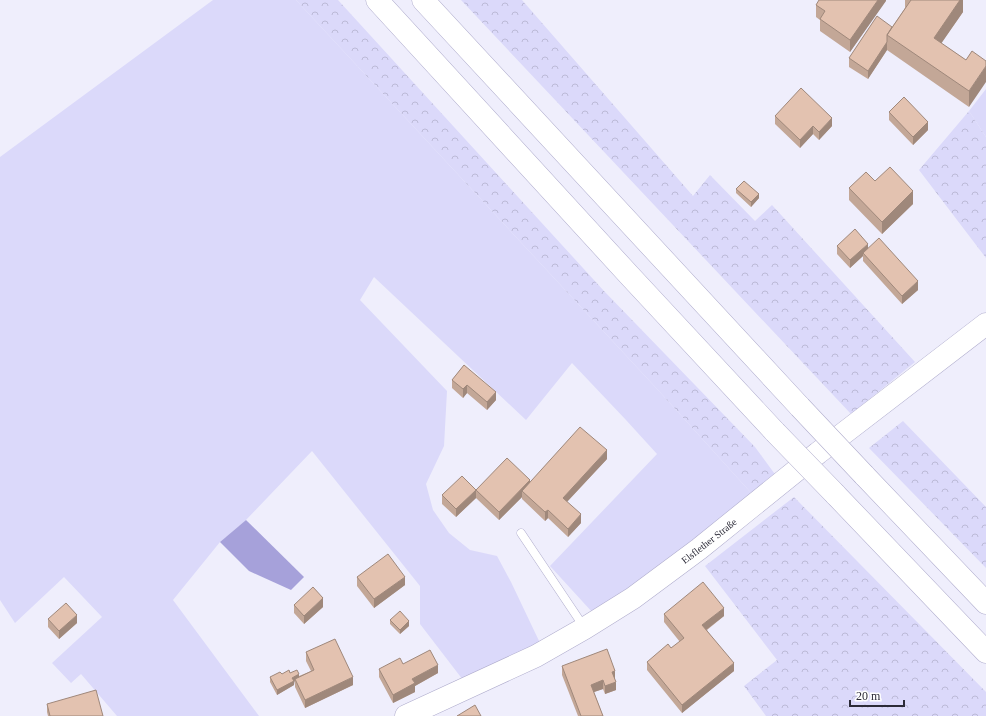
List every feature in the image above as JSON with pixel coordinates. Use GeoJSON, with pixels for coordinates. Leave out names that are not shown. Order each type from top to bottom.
{"type":"FeatureCollection","features":[{"type":"Feature","properties":{"kind":"main road"},"geometry":{"type":"LineString","coordinates":[[376,0],[629,275],[776,432],[986,652]]}},
{"type":"Feature","properties":{"kind":"main road"},"geometry":{"type":"LineString","coordinates":[[423,0],[800,407],[986,603]]}},
{"type":"Feature","properties":{"kind":"main road","name":"Elsflether Straße"},"geometry":{"type":"LineString","coordinates":[[406,716],[536,656],[633,598],[699,549],[818,453],[986,324]]}},
{"type":"Feature","properties":{"kind":"lane"},"geometry":{"type":"LineString","coordinates":[[521,532],[585,628]]}},
{"type":"Feature","properties":{"kind":"green space"},"geometry":{"type":"Polygon","coordinates":[[[213,0],[296,0],[658,390],[753,495],[663,563],[593,613],[550,566],[657,454],[572,363],[526,420],[374,277],[360,300],[447,391],[444,446],[426,484],[433,510],[449,533],[470,550],[497,556],[540,643],[463,680],[420,624],[420,586],[312,451],[246,520],[220,542],[173,600],[259,716],[117,716],[81,674],[71,683],[52,663],[102,617],[64,577],[15,623],[0,600],[0,157],[213,0]]]}},
{"type":"Feature","properties":{"kind":"green space"},"geometry":{"type":"Polygon","coordinates":[[[296,0],[338,0],[604,291],[755,447],[777,477],[753,495],[658,390],[296,0]]]}},
{"type":"Feature","properties":{"kind":"green space"},"geometry":{"type":"Polygon","coordinates":[[[461,0],[522,0],[693,196],[710,175],[755,221],[772,205],[915,362],[851,414],[461,0]]]}},
{"type":"Feature","properties":{"kind":"green space"},"geometry":{"type":"Polygon","coordinates":[[[986,89],[986,137],[969,111],[986,89]]]}},
{"type":"Feature","properties":{"kind":"green space"},"geometry":{"type":"Polygon","coordinates":[[[969,111],[986,137],[986,258],[919,170],[969,111]]]}},
{"type":"Feature","properties":{"kind":"green space"},"geometry":{"type":"Polygon","coordinates":[[[903,421],[986,507],[986,568],[869,448],[903,421]]]}},
{"type":"Feature","properties":{"kind":"green space"},"geometry":{"type":"Polygon","coordinates":[[[794,497],[986,692],[986,716],[766,716],[744,686],[777,660],[705,566],[794,497]]]}},
{"type":"Feature","properties":{"kind":"shaded area"},"geometry":{"type":"Polygon","coordinates":[[[246,520],[304,577],[291,590],[249,571],[220,542],[246,520]]]}},
{"type":"Feature","properties":{"kind":"building"},"geometry":{"type":"Polygon","coordinates":[[[819,0],[878,0],[850,40],[820,19],[825,11],[816,5],[819,0]]]}},
{"type":"Feature","properties":{"kind":"building"},"geometry":{"type":"Polygon","coordinates":[[[911,0],[960,0],[934,38],[966,60],[972,51],[986,61],[986,66],[969,91],[887,35],[911,0]]]}},
{"type":"Feature","properties":{"kind":"building"},"geometry":{"type":"Polygon","coordinates":[[[877,16],[892,27],[887,35],[887,42],[868,71],[849,58],[877,16]]]}},
{"type":"Feature","properties":{"kind":"building"},"geometry":{"type":"Polygon","coordinates":[[[801,88],[832,118],[819,132],[813,126],[800,140],[775,116],[801,88]]]}},
{"type":"Feature","properties":{"kind":"building"},"geometry":{"type":"Polygon","coordinates":[[[904,97],[928,122],[913,137],[889,112],[904,97]]]}},
{"type":"Feature","properties":{"kind":"building"},"geometry":{"type":"Polygon","coordinates":[[[890,167],[913,191],[882,222],[849,188],[866,172],[875,181],[890,167]]]}},
{"type":"Feature","properties":{"kind":"building"},"geometry":{"type":"Polygon","coordinates":[[[744,181],[759,194],[751,202],[736,189],[744,181]]]}},
{"type":"Feature","properties":{"kind":"building"},"geometry":{"type":"Polygon","coordinates":[[[855,229],[868,244],[850,260],[837,246],[855,229]]]}},
{"type":"Feature","properties":{"kind":"building"},"geometry":{"type":"Polygon","coordinates":[[[879,238],[918,281],[902,296],[863,253],[879,238]]]}},
{"type":"Feature","properties":{"kind":"building"},"geometry":{"type":"Polygon","coordinates":[[[464,365],[496,392],[487,402],[467,385],[463,389],[452,380],[464,365]]]}},
{"type":"Feature","properties":{"kind":"building"},"geometry":{"type":"Polygon","coordinates":[[[580,427],[607,450],[563,498],[581,514],[568,529],[548,510],[545,512],[522,491],[580,427]]]}},
{"type":"Feature","properties":{"kind":"building"},"geometry":{"type":"Polygon","coordinates":[[[507,458],[530,480],[499,512],[476,490],[507,458]]]}},
{"type":"Feature","properties":{"kind":"building"},"geometry":{"type":"Polygon","coordinates":[[[462,476],[476,490],[456,509],[442,495],[462,476]]]}},
{"type":"Feature","properties":{"kind":"building"},"geometry":{"type":"Polygon","coordinates":[[[388,554],[405,577],[374,599],[357,577],[388,554]]]}},
{"type":"Feature","properties":{"kind":"building"},"geometry":{"type":"Polygon","coordinates":[[[703,582],[724,608],[702,625],[734,663],[682,705],[647,662],[668,644],[671,648],[684,638],[664,614],[703,582]]]}},
{"type":"Feature","properties":{"kind":"building"},"geometry":{"type":"Polygon","coordinates":[[[313,587],[323,598],[304,616],[294,605],[313,587]]]}},
{"type":"Feature","properties":{"kind":"building"},"geometry":{"type":"Polygon","coordinates":[[[66,603],[77,615],[59,631],[48,619],[66,603]]]}},
{"type":"Feature","properties":{"kind":"building"},"geometry":{"type":"Polygon","coordinates":[[[400,611],[409,621],[400,630],[390,620],[400,611]]]}},
{"type":"Feature","properties":{"kind":"building"},"geometry":{"type":"Polygon","coordinates":[[[335,639],[353,677],[305,700],[295,679],[314,670],[306,652],[335,639]]]}},
{"type":"Feature","properties":{"kind":"building"},"geometry":{"type":"Polygon","coordinates":[[[607,649],[615,671],[612,672],[616,682],[605,686],[603,680],[591,685],[603,716],[581,716],[562,666],[607,649]]]}},
{"type":"Feature","properties":{"kind":"building"},"geometry":{"type":"Polygon","coordinates":[[[430,650],[438,665],[412,679],[415,683],[393,695],[379,669],[400,658],[403,664],[430,650]]]}},
{"type":"Feature","properties":{"kind":"building"},"geometry":{"type":"Polygon","coordinates":[[[289,670],[290,673],[297,670],[299,674],[292,678],[294,681],[277,690],[270,677],[280,672],[282,674],[289,670]]]}},
{"type":"Feature","properties":{"kind":"building"},"geometry":{"type":"Polygon","coordinates":[[[96,690],[103,716],[50,716],[47,704],[96,690]]]}},
{"type":"Feature","properties":{"kind":"building"},"geometry":{"type":"Polygon","coordinates":[[[475,705],[481,716],[457,716],[475,705]]]}}]}
